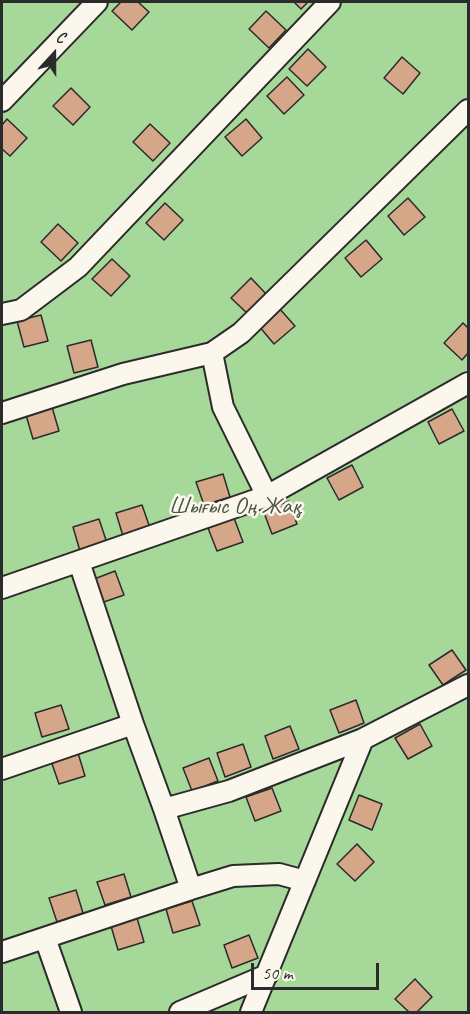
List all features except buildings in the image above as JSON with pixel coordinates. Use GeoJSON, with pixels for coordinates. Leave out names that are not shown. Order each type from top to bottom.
{"type":"FeatureCollection","features":[{"type":"Feature","properties":{"kind":"lane"},"geometry":{"type":"LineString","coordinates":[[2,101],[97,2]]}},
{"type":"Feature","properties":{"kind":"lane"},"geometry":{"type":"LineString","coordinates":[[2,314],[21,310],[78,267],[330,2]]}},
{"type":"Feature","properties":{"kind":"lane"},"geometry":{"type":"LineString","coordinates":[[2,413],[123,374],[212,353],[241,333],[468,110]]}},
{"type":"Feature","properties":{"kind":"lane"},"geometry":{"type":"LineString","coordinates":[[212,353],[223,407],[267,496]]}},
{"type":"Feature","properties":{"kind":"lane"},"geometry":{"type":"LineString","coordinates":[[2,588],[267,496],[468,382]]}},
{"type":"Feature","properties":{"kind":"lane"},"geometry":{"type":"LineString","coordinates":[[79,562],[191,889]]}},
{"type":"Feature","properties":{"kind":"lane"},"geometry":{"type":"LineString","coordinates":[[164,809],[229,791],[363,739],[468,685]]}},
{"type":"Feature","properties":{"kind":"lane"},"geometry":{"type":"LineString","coordinates":[[2,770],[133,724]]}},
{"type":"Feature","properties":{"kind":"lane"},"geometry":{"type":"LineString","coordinates":[[251,1012],[363,739]]}},
{"type":"Feature","properties":{"kind":"lane"},"geometry":{"type":"LineString","coordinates":[[2,952],[233,876],[279,874],[305,881]]}},
{"type":"Feature","properties":{"kind":"lane"},"geometry":{"type":"LineString","coordinates":[[45,938],[71,1012]]}},
{"type":"Feature","properties":{"kind":"lane"},"geometry":{"type":"LineString","coordinates":[[180,1012],[267,975]]}},
{"type":"Feature","properties":{"kind":"green space","name":"Шығыс Оң Жақ"},"geometry":{"type":"Polygon","coordinates":[[[2,2],[468,2],[468,1012],[2,1012],[2,2]]]}}]}
